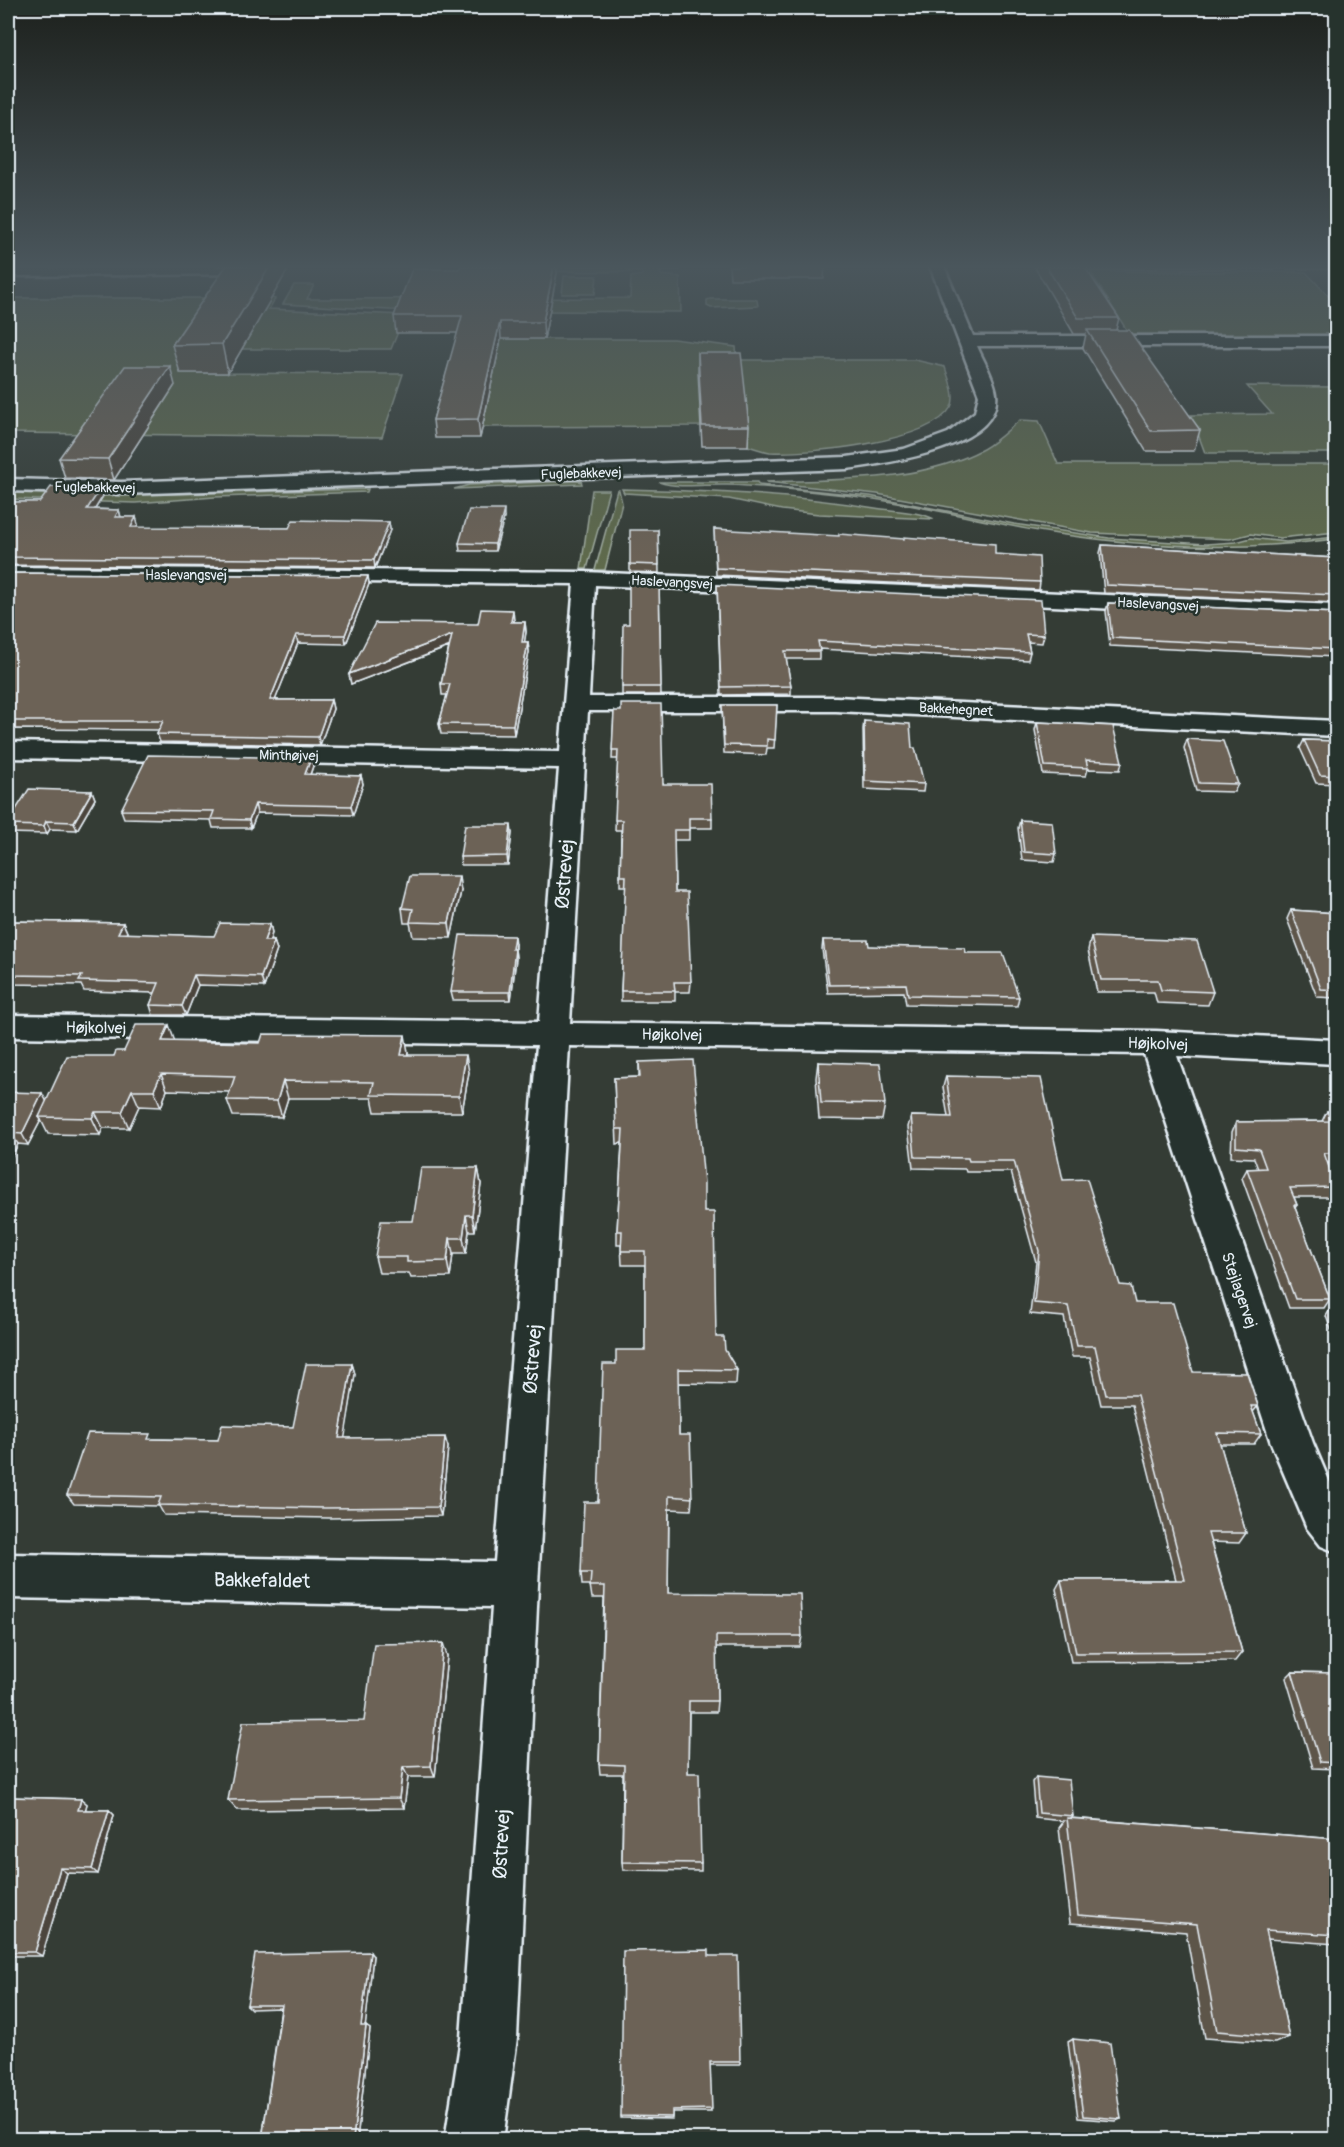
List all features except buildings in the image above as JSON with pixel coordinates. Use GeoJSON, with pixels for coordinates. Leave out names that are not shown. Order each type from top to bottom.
{"type":"FeatureCollection","features":[{"type":"Feature","properties":{"kind":"street","name":"Fuglebakkevej"},"geometry":{"type":"LineString","coordinates":[[8,485],[121,488],[868,461],[908,454],[945,442],[967,429],[984,413],[988,395],[977,366]]}},
{"type":"Feature","properties":{"kind":"street","name":"Haslevangsvej"},"geometry":{"type":"LineString","coordinates":[[8,573],[585,578],[1336,612]]}},
{"type":"Feature","properties":{"kind":"street","name":"Østrevej"},"geometry":{"type":"LineString","coordinates":[[474,2139],[489,2038],[516,1584],[585,578]]}},
{"type":"Feature","properties":{"kind":"street","name":"Bakkehegnet"},"geometry":{"type":"LineString","coordinates":[[575,704],[836,704],[1336,729]]}},
{"type":"Feature","properties":{"kind":"street","name":"Minthøjvej"},"geometry":{"type":"LineString","coordinates":[[8,750],[571,760]]}},
{"type":"Feature","properties":{"kind":"street","name":"Højkolvej"},"geometry":{"type":"LineString","coordinates":[[8,1026],[554,1032],[1156,1043],[1336,1052]]}},
{"type":"Feature","properties":{"kind":"street","name":"Stejlagervej"},"geometry":{"type":"LineString","coordinates":[[1156,1043],[1292,1443],[1322,1513],[1336,1531]]}},
{"type":"Feature","properties":{"kind":"street","name":"Bakkefaldet"},"geometry":{"type":"LineString","coordinates":[[8,1576],[516,1584]]}},
{"type":"Feature","properties":{"kind":"green space"},"geometry":{"type":"Polygon","coordinates":[[[8,366],[185,366],[181,373],[403,374],[382,437],[8,433],[8,366]]]}},
{"type":"Feature","properties":{"kind":"green space"},"geometry":{"type":"Polygon","coordinates":[[[495,366],[942,366],[945,367],[953,392],[951,407],[939,419],[920,430],[867,444],[812,451],[770,452],[748,446],[740,373],[701,426],[482,427],[495,366]]]}},
{"type":"Feature","properties":{"kind":"green space"},"geometry":{"type":"Polygon","coordinates":[[[1247,386],[1336,387],[1336,453],[1205,453],[1191,415],[1272,414],[1247,386]]]}},
{"type":"Feature","properties":{"kind":"green space"},"geometry":{"type":"Polygon","coordinates":[[[1020,420],[1039,421],[1058,464],[1336,464],[1336,532],[1280,538],[1250,534],[1230,539],[1092,533],[877,494],[766,482],[877,477],[932,468],[983,449],[1020,420]]]}},
{"type":"Feature","properties":{"kind":"green space"},"geometry":{"type":"Polygon","coordinates":[[[581,481],[582,484],[454,489],[469,485],[581,481]]]}},
{"type":"Feature","properties":{"kind":"green space"},"geometry":{"type":"Polygon","coordinates":[[[659,482],[757,482],[759,485],[870,496],[1014,524],[1109,538],[1206,544],[1236,542],[1251,538],[1286,542],[1336,537],[1336,539],[1223,546],[1146,544],[1033,530],[861,497],[768,487],[684,486],[659,482]]]}},
{"type":"Feature","properties":{"kind":"green space"},"geometry":{"type":"Polygon","coordinates":[[[368,489],[367,492],[215,497],[135,503],[8,499],[13,493],[96,496],[368,489]]]}},
{"type":"Feature","properties":{"kind":"green space"},"geometry":{"type":"Polygon","coordinates":[[[622,489],[780,496],[921,514],[934,519],[819,514],[782,510],[729,499],[624,493],[622,489]]]}},
{"type":"Feature","properties":{"kind":"green space"},"geometry":{"type":"Polygon","coordinates":[[[592,490],[609,490],[587,569],[581,569],[592,490]]]}},
{"type":"Feature","properties":{"kind":"green space"},"geometry":{"type":"Polygon","coordinates":[[[617,490],[619,490],[622,503],[605,570],[595,570],[617,490]]]}}]}
